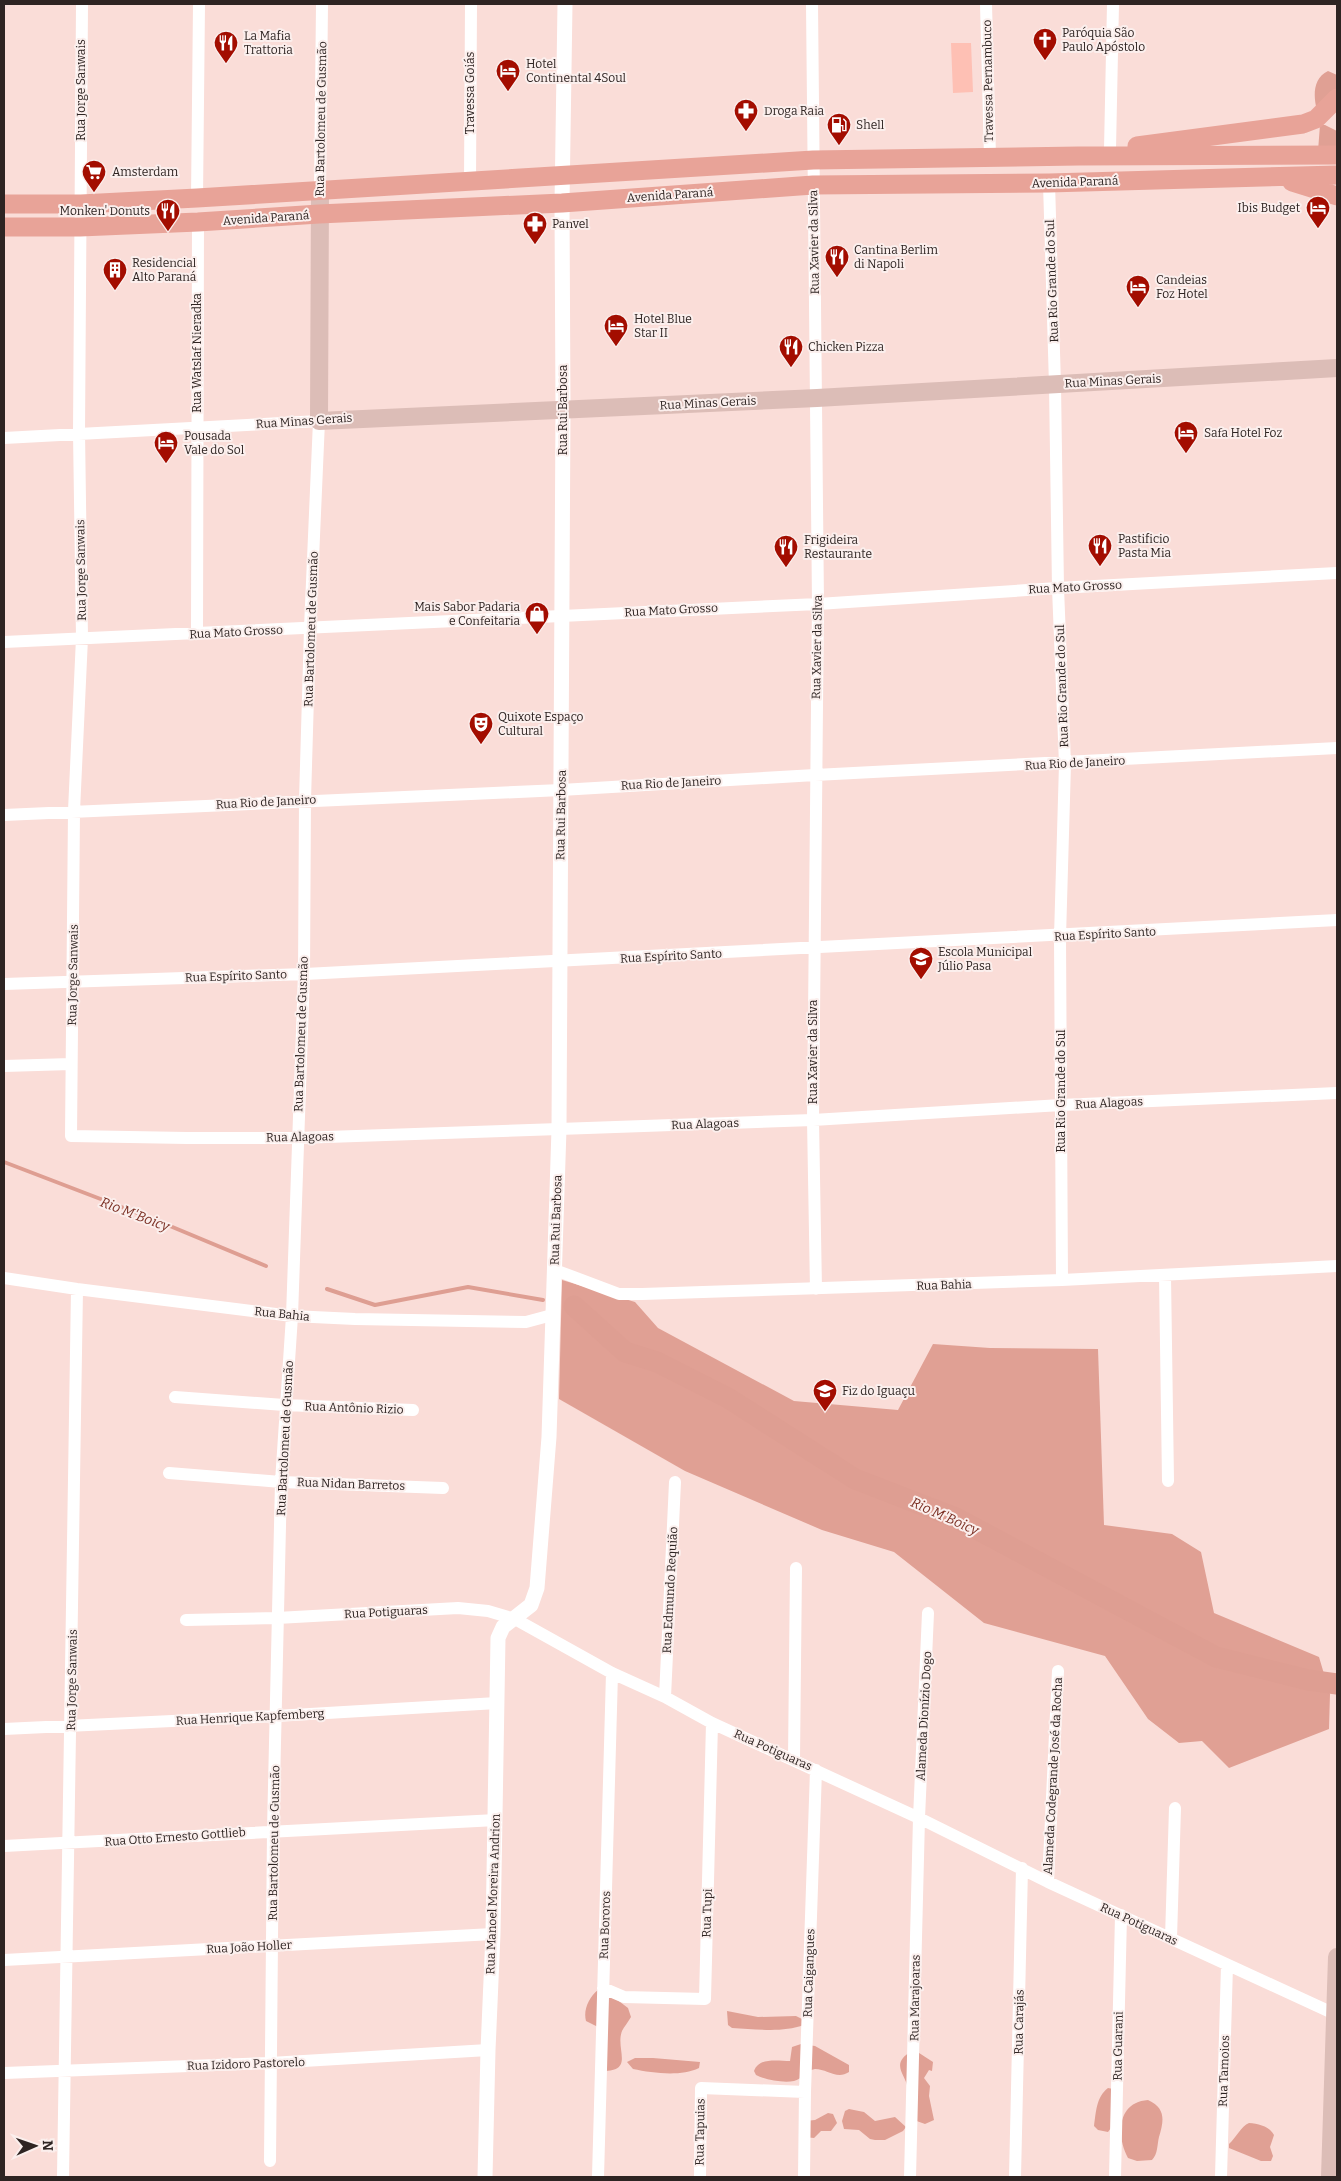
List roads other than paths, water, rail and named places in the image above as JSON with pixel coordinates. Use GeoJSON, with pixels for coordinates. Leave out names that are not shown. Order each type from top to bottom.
{"type":"FeatureCollection","features":[{"type":"Feature","properties":{"kind":"main road"},"geometry":{"type":"LineString","coordinates":[[1079,156],[1110,149],[1303,124],[1316,119],[1337,98]]}},
{"type":"Feature","properties":{"kind":"main road","name":"Avenida Paraná"},"geometry":{"type":"LineString","coordinates":[[4,204],[80,204],[197,198],[813,160],[1337,155]]}},
{"type":"Feature","properties":{"kind":"main road","name":"Avenida Paraná"},"geometry":{"type":"LineString","coordinates":[[4,227],[80,227],[198,222],[319,214],[562,203],[813,185],[1049,183],[1337,175]]}},
{"type":"Feature","properties":{"kind":"main road"},"geometry":{"type":"LineString","coordinates":[[1264,176],[1318,189],[1337,196]]}},
{"type":"Feature","properties":{"kind":"main road","name":"Rua Bartolomeu de Gusmão"},"geometry":{"type":"LineString","coordinates":[[319,421],[320,191]]}},
{"type":"Feature","properties":{"kind":"main road","name":"Rua Minas Gerais"},"geometry":{"type":"LineString","coordinates":[[319,421],[816,398],[1337,368]]}},
{"type":"Feature","properties":{"kind":"main road"},"geometry":{"type":"LineString","coordinates":[[1330,2177],[1337,1957]]}},
{"type":"Feature","properties":{"kind":"main road"},"geometry":{"type":"LineString","coordinates":[[1331,2126],[1337,2144]]}},
{"type":"Feature","properties":{"kind":"street","name":"Rua Jorge Sanwais"},"geometry":{"type":"LineString","coordinates":[[72,1136],[74,811],[82,638],[79,432],[82,4]]}},
{"type":"Feature","properties":{"kind":"street"},"geometry":{"type":"LineString","coordinates":[[197,198],[199,4]]}},
{"type":"Feature","properties":{"kind":"street","name":"Rua Bartolomeu de Gusmão"},"geometry":{"type":"LineString","coordinates":[[320,191],[322,4]]}},
{"type":"Feature","properties":{"kind":"street","name":"Travessa Goiás"},"geometry":{"type":"LineString","coordinates":[[470,182],[471,4]]}},
{"type":"Feature","properties":{"kind":"street","name":"Rua Rui Barbosa"},"geometry":{"type":"LineString","coordinates":[[515,1619],[530,1605],[537,1588],[549,1437],[555,1270],[559,1130],[563,410],[562,203],[565,4]]}},
{"type":"Feature","properties":{"kind":"street","name":"Rua Xavier da Silva"},"geometry":{"type":"LineString","coordinates":[[812,4],[818,604],[813,1120],[816,1290]]}},
{"type":"Feature","properties":{"kind":"street","name":"Travessa Pernambuco"},"geometry":{"type":"LineString","coordinates":[[986,4],[990,158]]}},
{"type":"Feature","properties":{"kind":"street"},"geometry":{"type":"LineString","coordinates":[[1110,149],[1112,4]]}},
{"type":"Feature","properties":{"kind":"street","name":"Rua Rio Grande do Sul"},"geometry":{"type":"LineString","coordinates":[[1049,183],[1055,385],[1058,588],[1065,764],[1060,937],[1062,1280]]}},
{"type":"Feature","properties":{"kind":"street","name":"Rua Watslaf Nieradka"},"geometry":{"type":"LineString","coordinates":[[197,634],[198,222]]}},
{"type":"Feature","properties":{"kind":"street","name":"Rua Bartolomeu de Gusmão"},"geometry":{"type":"LineString","coordinates":[[270,2161],[277,1618],[284,1405],[292,1316],[304,974],[305,800],[319,421]]}},
{"type":"Feature","properties":{"kind":"street","name":"Rua Minas Gerais"},"geometry":{"type":"LineString","coordinates":[[4,438],[79,432],[319,421]]}},
{"type":"Feature","properties":{"kind":"street","name":"Rua Mato Grosso"},"geometry":{"type":"LineString","coordinates":[[4,642],[818,604],[1058,588],[1337,573]]}},
{"type":"Feature","properties":{"kind":"street","name":"Rua Rio de Janeiro"},"geometry":{"type":"LineString","coordinates":[[4,814],[561,790],[1337,748]]}},
{"type":"Feature","properties":{"kind":"street","name":"Rua Espírito Santo"},"geometry":{"type":"LineString","coordinates":[[4,984],[304,974],[559,962],[1060,937],[1337,920]]}},
{"type":"Feature","properties":{"kind":"street"},"geometry":{"type":"LineString","coordinates":[[4,1066],[72,1064]]}},
{"type":"Feature","properties":{"kind":"street","name":"Rua Alagoas"},"geometry":{"type":"LineString","coordinates":[[72,1136],[298,1138],[559,1130],[813,1120],[1061,1105],[1337,1093]]}},
{"type":"Feature","properties":{"kind":"street","name":"Rua Bahia"},"geometry":{"type":"LineString","coordinates":[[555,1270],[619,1294],[816,1290],[1165,1276],[1337,1266]]}},
{"type":"Feature","properties":{"kind":"street"},"geometry":{"type":"LineString","coordinates":[[1165,1276],[1168,1481]]}},
{"type":"Feature","properties":{"kind":"street","name":"Rua Bahia"},"geometry":{"type":"LineString","coordinates":[[8,1278],[77,1290],[292,1316],[526,1322],[552,1315]]}},
{"type":"Feature","properties":{"kind":"street","name":"Rua Jorge Sanwais"},"geometry":{"type":"LineString","coordinates":[[63,2177],[77,1290]]}},
{"type":"Feature","properties":{"kind":"street","name":"Rua Antônio Rizio"},"geometry":{"type":"LineString","coordinates":[[175,1397],[284,1405],[413,1410]]}},
{"type":"Feature","properties":{"kind":"street","name":"Rua Nidan Barretos"},"geometry":{"type":"LineString","coordinates":[[169,1473],[281,1482],[444,1488]]}},
{"type":"Feature","properties":{"kind":"street","name":"Rua Edmundo Requião"},"geometry":{"type":"LineString","coordinates":[[665,1697],[675,1482]]}},
{"type":"Feature","properties":{"kind":"street"},"geometry":{"type":"LineString","coordinates":[[794,1759],[796,1568]]}},
{"type":"Feature","properties":{"kind":"street","name":"Rua Potiguaras"},"geometry":{"type":"LineString","coordinates":[[186,1620],[277,1618],[458,1608],[488,1611],[515,1619],[612,1673],[665,1697],[712,1723],[919,1818],[1048,1882],[1336,2014]]}},
{"type":"Feature","properties":{"kind":"street","name":"Alameda Dionízio Dogo"},"geometry":{"type":"LineString","coordinates":[[919,1818],[928,1613]]}},
{"type":"Feature","properties":{"kind":"street","name":"Rua Manoel Moreira Andrion"},"geometry":{"type":"LineString","coordinates":[[485,2177],[496,1820],[498,1638],[504,1627],[515,1619]]}},
{"type":"Feature","properties":{"kind":"street","name":"Alameda Codegrande José da Rocha"},"geometry":{"type":"LineString","coordinates":[[1048,1882],[1058,1671]]}},
{"type":"Feature","properties":{"kind":"street","name":"Rua Bororos"},"geometry":{"type":"LineString","coordinates":[[598,2177],[612,1673]]}},
{"type":"Feature","properties":{"kind":"street","name":"Rua Henrique Kapfemberg"},"geometry":{"type":"LineString","coordinates":[[4,1729],[496,1703]]}},
{"type":"Feature","properties":{"kind":"street","name":"Rua Tupi"},"geometry":{"type":"LineString","coordinates":[[603,1988],[624,1997],[705,1999],[712,1723]]}},
{"type":"Feature","properties":{"kind":"street","name":"Rua Caigangues"},"geometry":{"type":"LineString","coordinates":[[804,2177],[805,2092],[816,1770]]}},
{"type":"Feature","properties":{"kind":"street"},"geometry":{"type":"LineString","coordinates":[[1170,1938],[1175,1808]]}},
{"type":"Feature","properties":{"kind":"street","name":"Rua Marajoaras"},"geometry":{"type":"LineString","coordinates":[[910,2177],[919,1818]]}},
{"type":"Feature","properties":{"kind":"street","name":"Rua Otto Ernesto Gottlieb"},"geometry":{"type":"LineString","coordinates":[[4,1846],[273,1830],[496,1820]]}},
{"type":"Feature","properties":{"kind":"street","name":"Rua Carajás"},"geometry":{"type":"LineString","coordinates":[[1015,2177],[1022,1868]]}},
{"type":"Feature","properties":{"kind":"street","name":"Rua Guarani"},"geometry":{"type":"LineString","coordinates":[[1115,2177],[1121,1915]]}},
{"type":"Feature","properties":{"kind":"street","name":"Rua João Holler"},"geometry":{"type":"LineString","coordinates":[[4,1960],[493,1934]]}},
{"type":"Feature","properties":{"kind":"street","name":"Rua Tamoios"},"geometry":{"type":"LineString","coordinates":[[1221,2177],[1227,1965]]}},
{"type":"Feature","properties":{"kind":"street","name":"Rua Izidoro Pastorelo"},"geometry":{"type":"LineString","coordinates":[[4,2073],[270,2063],[488,2050]]}},
{"type":"Feature","properties":{"kind":"street","name":"Rua Tapuias"},"geometry":{"type":"LineString","coordinates":[[700,2177],[701,2088],[805,2092]]}},
{"type":"Feature","properties":{"kind":"waterway","name":"Rio M'Boicy"},"geometry":{"type":"LineString","coordinates":[[4,1162],[158,1221],[266,1266]]}},
{"type":"Feature","properties":{"kind":"waterway","name":"Rio M'Boicy"},"geometry":{"type":"LineString","coordinates":[[327,1289],[375,1305],[468,1287],[543,1300]]}},
{"type":"Feature","properties":{"kind":"waterway","name":"Rio M'Boicy"},"geometry":{"type":"LineString","coordinates":[[574,1306],[625,1352],[657,1362],[728,1398],[855,1479],[956,1518],[1216,1657],[1308,1680],[1337,1684]]}},
{"type":"Feature","properties":{"kind":"place","name":"Paróquia São Paulo Apóstolo"},"geometry":{"type":"Point","coordinates":[1045,61]}},
{"type":"Feature","properties":{"kind":"place","name":"La Mafia Trattoria"},"geometry":{"type":"Point","coordinates":[226,64]}},
{"type":"Feature","properties":{"kind":"place","name":"Hotel Continental 4Soul"},"geometry":{"type":"Point","coordinates":[508,92]}},
{"type":"Feature","properties":{"kind":"place","name":"Droga Raia"},"geometry":{"type":"Point","coordinates":[746,132]}},
{"type":"Feature","properties":{"kind":"place","name":"Shell"},"geometry":{"type":"Point","coordinates":[839,146]}},
{"type":"Feature","properties":{"kind":"place","name":"Amsterdam"},"geometry":{"type":"Point","coordinates":[94,193]}},
{"type":"Feature","properties":{"kind":"place","name":"Ibis Budget"},"geometry":{"type":"Point","coordinates":[1318,229]}},
{"type":"Feature","properties":{"kind":"place","name":"Monken' Donuts"},"geometry":{"type":"Point","coordinates":[168,232]}},
{"type":"Feature","properties":{"kind":"place","name":"Panvel"},"geometry":{"type":"Point","coordinates":[535,245]}},
{"type":"Feature","properties":{"kind":"place","name":"Cantina Berlim di Napoli"},"geometry":{"type":"Point","coordinates":[837,278]}},
{"type":"Feature","properties":{"kind":"place","name":"Residencial Alto Paraná"},"geometry":{"type":"Point","coordinates":[115,291]}},
{"type":"Feature","properties":{"kind":"place","name":"Candeias Foz Hotel"},"geometry":{"type":"Point","coordinates":[1138,308]}},
{"type":"Feature","properties":{"kind":"place","name":"Hotel Blue Star II"},"geometry":{"type":"Point","coordinates":[616,347]}},
{"type":"Feature","properties":{"kind":"place","name":"Chicken Pizza"},"geometry":{"type":"Point","coordinates":[791,368]}},
{"type":"Feature","properties":{"kind":"place","name":"Safa Hotel Foz"},"geometry":{"type":"Point","coordinates":[1186,454]}},
{"type":"Feature","properties":{"kind":"place","name":"Pousada Vale do Sol"},"geometry":{"type":"Point","coordinates":[166,464]}},
{"type":"Feature","properties":{"kind":"place","name":"Pastificio Pasta Mia"},"geometry":{"type":"Point","coordinates":[1100,567]}},
{"type":"Feature","properties":{"kind":"place","name":"Frigideira Restaurante"},"geometry":{"type":"Point","coordinates":[786,568]}},
{"type":"Feature","properties":{"kind":"place","name":"Mais Sabor Padaria e Confeitaria"},"geometry":{"type":"Point","coordinates":[537,635]}},
{"type":"Feature","properties":{"kind":"place","name":"Quixote Espaço Cultural"},"geometry":{"type":"Point","coordinates":[481,745]}},
{"type":"Feature","properties":{"kind":"place","name":"Escola Municipal Júlio Pasa"},"geometry":{"type":"Point","coordinates":[921,980]}},
{"type":"Feature","properties":{"kind":"place","name":"Fiz do Iguaçu"},"geometry":{"type":"Point","coordinates":[825,1412]}}]}
